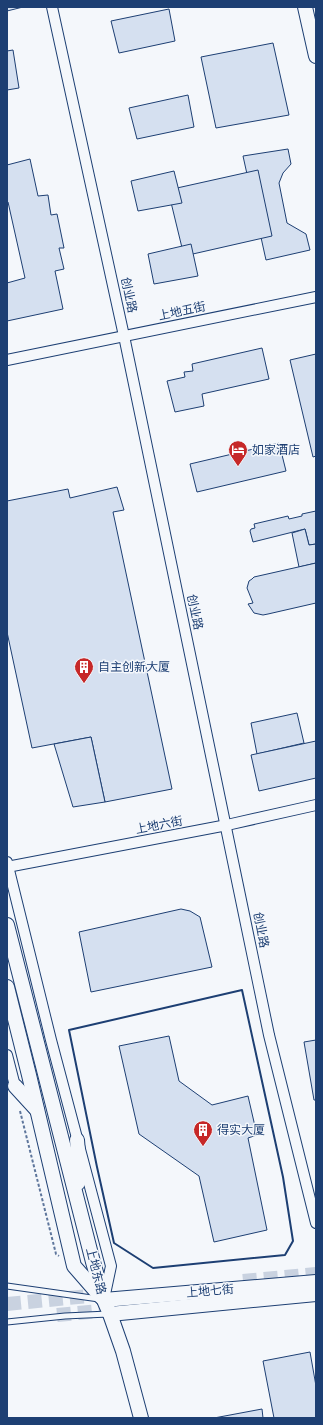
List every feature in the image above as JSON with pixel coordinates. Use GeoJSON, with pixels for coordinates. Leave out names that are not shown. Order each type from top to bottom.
{"type":"FeatureCollection","features":[{"type":"Feature","properties":{"kind":"main road"},"geometry":{"type":"LineString","coordinates":[[305,7],[316,56]]}},
{"type":"Feature","properties":{"kind":"main road","name":"上地东路"},"geometry":{"type":"LineString","coordinates":[[7,924],[26,1004],[104,1300]]}},
{"type":"Feature","properties":{"kind":"main road","name":"上地东路"},"geometry":{"type":"LineString","coordinates":[[7,987],[38,1110],[74,1266],[104,1300]]}},
{"type":"Feature","properties":{"kind":"main road"},"geometry":{"type":"LineString","coordinates":[[13,1087],[38,1110]]}},
{"type":"Feature","properties":{"kind":"main road"},"geometry":{"type":"LineString","coordinates":[[75,1191],[80,1177],[77,1140]]}},
{"type":"Feature","properties":{"kind":"main road","name":"上地七街"},"geometry":{"type":"LineString","coordinates":[[104,1300],[316,1282]]}},
{"type":"Feature","properties":{"kind":"main road","name":"上地七街"},"geometry":{"type":"LineString","coordinates":[[110,1314],[316,1294]]}},
{"type":"Feature","properties":{"kind":"main road"},"geometry":{"type":"LineString","coordinates":[[104,1300],[123,1351],[141,1418]]}},
{"type":"Feature","properties":{"kind":"street","name":"创业路"},"geometry":{"type":"LineString","coordinates":[[52,7],[124,336],[270,1035],[316,1223]]}},
{"type":"Feature","properties":{"kind":"street","name":"上地五街"},"geometry":{"type":"LineString","coordinates":[[7,360],[316,297]]}},
{"type":"Feature","properties":{"kind":"street","name":"上地六街"},"geometry":{"type":"LineString","coordinates":[[7,866],[227,825],[316,805]]}},
{"type":"Feature","properties":{"kind":"street"},"geometry":{"type":"LineString","coordinates":[[7,866],[11,892],[111,1266],[104,1300]]}},
{"type":"Feature","properties":{"kind":"street"},"geometry":{"type":"LineString","coordinates":[[7,1055],[13,1087]]}},
{"type":"Feature","properties":{"kind":"lane"},"geometry":{"type":"LineString","coordinates":[[7,1286],[104,1300]]}},
{"type":"Feature","properties":{"kind":"lane"},"geometry":{"type":"LineString","coordinates":[[7,1322],[65,1316],[110,1314]]}},
{"type":"Feature","properties":{"kind":"path"},"geometry":{"type":"LineString","coordinates":[[19,1107],[56,1254],[74,1266]]}},
{"type":"Feature","properties":{"kind":"building"},"geometry":{"type":"Polygon","coordinates":[[[7,7],[23,7],[7,11],[7,7]]]}},
{"type":"Feature","properties":{"kind":"building"},"geometry":{"type":"Polygon","coordinates":[[[169,9],[175,41],[119,53],[111,21],[169,9]]]}},
{"type":"Feature","properties":{"kind":"building"},"geometry":{"type":"Polygon","coordinates":[[[273,43],[289,115],[216,128],[201,57],[273,43]]]}},
{"type":"Feature","properties":{"kind":"building"},"geometry":{"type":"Polygon","coordinates":[[[13,50],[19,88],[7,90],[7,51],[13,50]]]}},
{"type":"Feature","properties":{"kind":"building"},"geometry":{"type":"Polygon","coordinates":[[[188,95],[194,127],[137,139],[129,108],[188,95]]]}},
{"type":"Feature","properties":{"kind":"building"},"geometry":{"type":"Polygon","coordinates":[[[288,149],[291,164],[283,173],[279,183],[287,223],[306,234],[310,250],[266,260],[243,156],[288,149]]]}},
{"type":"Feature","properties":{"kind":"building"},"geometry":{"type":"Polygon","coordinates":[[[30,159],[38,196],[48,195],[51,215],[57,214],[64,248],[59,248],[64,269],[55,271],[63,309],[7,321],[7,283],[25,278],[7,202],[7,165],[30,159]]]}},
{"type":"Feature","properties":{"kind":"building"},"geometry":{"type":"Polygon","coordinates":[[[258,170],[272,236],[184,256],[168,190],[258,170]]]}},
{"type":"Feature","properties":{"kind":"building"},"geometry":{"type":"Polygon","coordinates":[[[174,171],[182,203],[138,211],[131,181],[174,171]]]}},
{"type":"Feature","properties":{"kind":"building"},"geometry":{"type":"Polygon","coordinates":[[[191,244],[198,276],[154,284],[148,254],[191,244]]]}},
{"type":"Feature","properties":{"kind":"building"},"geometry":{"type":"Polygon","coordinates":[[[262,348],[269,379],[202,394],[204,406],[175,412],[167,381],[185,377],[184,372],[193,371],[192,364],[262,348]]]}},
{"type":"Feature","properties":{"kind":"building"},"geometry":{"type":"Polygon","coordinates":[[[316,354],[316,456],[313,457],[290,360],[316,354]]]}},
{"type":"Feature","properties":{"kind":"building","name":"如家酒店"},"geometry":{"type":"Polygon","coordinates":[[[279,443],[286,471],[197,492],[190,464],[279,443]]]}},
{"type":"Feature","properties":{"kind":"building","name":"自主创新大厦"},"geometry":{"type":"Polygon","coordinates":[[[117,487],[124,510],[113,512],[172,789],[105,802],[91,737],[32,748],[7,632],[7,501],[68,489],[70,498],[117,487]]]}},
{"type":"Feature","properties":{"kind":"building"},"geometry":{"type":"Polygon","coordinates":[[[316,511],[316,544],[309,545],[305,529],[253,542],[250,531],[251,529],[255,528],[254,524],[288,516],[289,519],[316,511]]]}},
{"type":"Feature","properties":{"kind":"building"},"geometry":{"type":"Polygon","coordinates":[[[305,529],[309,545],[316,544],[316,563],[299,567],[292,533],[305,529]]]}},
{"type":"Feature","properties":{"kind":"building"},"geometry":{"type":"Polygon","coordinates":[[[316,563],[316,603],[263,615],[254,613],[248,604],[253,603],[247,588],[249,581],[254,577],[316,563]]]}},
{"type":"Feature","properties":{"kind":"building"},"geometry":{"type":"Polygon","coordinates":[[[297,713],[304,743],[257,754],[251,723],[297,713]]]}},
{"type":"Feature","properties":{"kind":"building"},"geometry":{"type":"Polygon","coordinates":[[[91,737],[105,802],[73,807],[54,744],[91,737]]]}},
{"type":"Feature","properties":{"kind":"building"},"geometry":{"type":"Polygon","coordinates":[[[316,741],[316,778],[259,791],[251,755],[316,741]]]}},
{"type":"Feature","properties":{"kind":"building"},"geometry":{"type":"Polygon","coordinates":[[[181,909],[190,911],[200,917],[212,967],[91,992],[79,932],[181,909]]]}},
{"type":"Feature","properties":{"kind":"building","name":"得实大厦"},"geometry":{"type":"Polygon","coordinates":[[[169,1036],[179,1081],[212,1105],[248,1096],[257,1135],[248,1138],[267,1230],[214,1242],[199,1176],[139,1134],[119,1046],[169,1036]]]}},
{"type":"Feature","properties":{"kind":"building"},"geometry":{"type":"Polygon","coordinates":[[[316,1040],[316,1100],[314,1100],[304,1042],[316,1040]]]}},
{"type":"Feature","properties":{"kind":"building"},"geometry":{"type":"Polygon","coordinates":[[[310,1352],[316,1386],[316,1418],[274,1418],[263,1361],[310,1352]]]}},
{"type":"Feature","properties":{"kind":"building"},"geometry":{"type":"Polygon","coordinates":[[[262,1409],[263,1418],[214,1418],[262,1409]]]}},
{"type":"Feature","properties":{"kind":"tunnel"},"geometry":{"type":"LineString","coordinates":[[243,1281],[316,1274]]}},
{"type":"Feature","properties":{"kind":"tunnel"},"geometry":{"type":"LineString","coordinates":[[7,1304],[89,1296]]}},
{"type":"Feature","properties":{"kind":"tunnel"},"geometry":{"type":"LineString","coordinates":[[57,1315],[120,1309]]}},
{"type":"Feature","properties":{"kind":"wall"},"geometry":{"type":"LineString","coordinates":[[242,990],[283,1177],[293,1241],[285,1255],[153,1268],[114,1243],[69,1030],[242,990]]}},
{"type":"Feature","properties":{"kind":"place","name":"如家酒店"},"geometry":{"type":"Point","coordinates":[238,467]}},
{"type":"Feature","properties":{"kind":"place","name":"自主创新大厦"},"geometry":{"type":"Point","coordinates":[84,684]}},
{"type":"Feature","properties":{"kind":"place","name":"得实大厦"},"geometry":{"type":"Point","coordinates":[203,1147]}}]}
